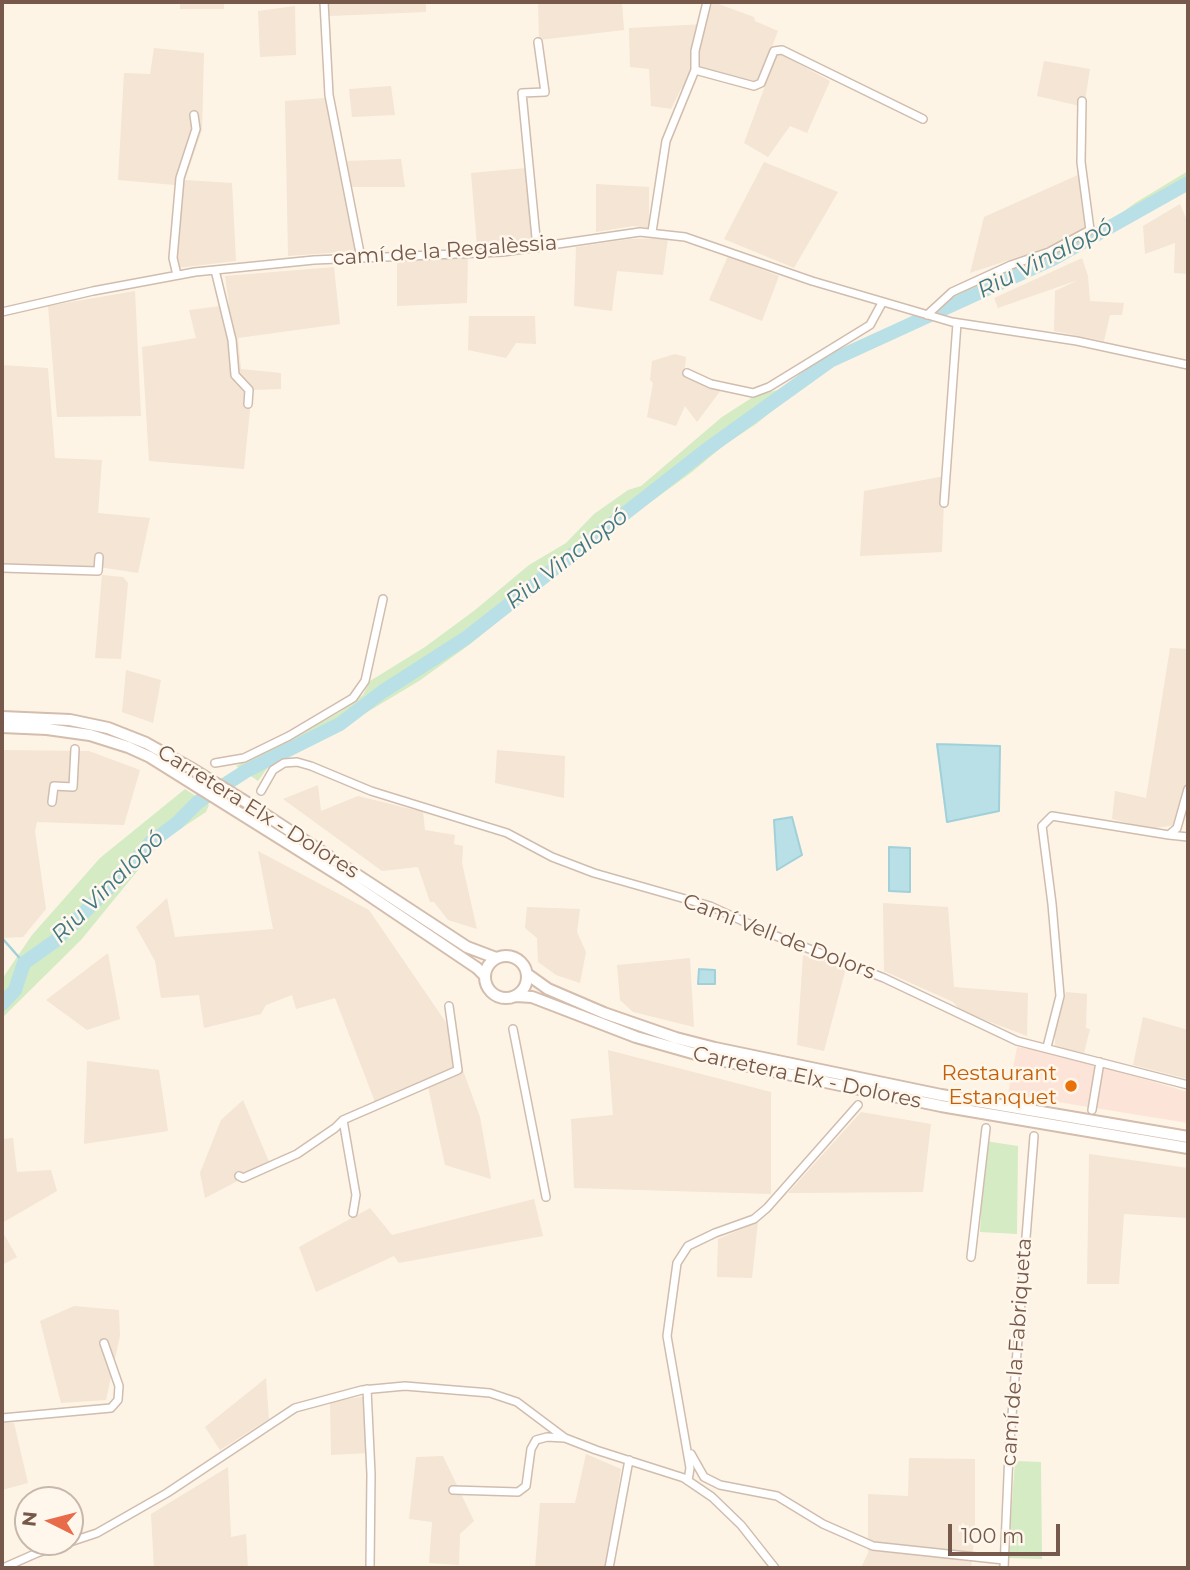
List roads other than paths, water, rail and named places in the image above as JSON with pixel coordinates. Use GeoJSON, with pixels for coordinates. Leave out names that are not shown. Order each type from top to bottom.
{"type":"FeatureCollection","features":[{"type":"Feature","properties":{"kind":"main road","name":"Carretera Elx - Dolores"},"geometry":{"type":"LineString","coordinates":[[2,717],[70,720],[108,728],[146,743],[187,772],[467,947],[496,958]]}},
{"type":"Feature","properties":{"kind":"main road","name":"Carretera Elx - Dolores"},"geometry":{"type":"LineString","coordinates":[[2,727],[66,731],[106,739],[187,772]]}},
{"type":"Feature","properties":{"kind":"main road","name":"Carretera Elx - Dolores"},"geometry":{"type":"LineString","coordinates":[[243,807],[484,975]]}},
{"type":"Feature","properties":{"kind":"main road"},"geometry":{"type":"LineString","coordinates":[[503,956],[516,959],[527,974],[526,984],[516,996],[502,999],[488,989],[484,975],[496,958],[503,956]]}},
{"type":"Feature","properties":{"kind":"main road","name":"Carretera Elx - Dolores"},"geometry":{"type":"LineString","coordinates":[[527,974],[548,989],[593,1009],[651,1030],[715,1048],[940,1095],[1188,1137]]}},
{"type":"Feature","properties":{"kind":"main road","name":"Carretera Elx - Dolores"},"geometry":{"type":"LineString","coordinates":[[516,996],[532,997],[636,1037],[710,1058],[941,1106],[1188,1148]]}},
{"type":"Feature","properties":{"kind":"street"},"geometry":{"type":"LineString","coordinates":[[324,2],[329,95],[361,258]]}},
{"type":"Feature","properties":{"kind":"street"},"geometry":{"type":"LineString","coordinates":[[652,232],[666,141],[695,70],[695,51],[708,2]]}},
{"type":"Feature","properties":{"kind":"street"},"geometry":{"type":"LineString","coordinates":[[537,248],[522,93],[545,92],[538,42]]}},
{"type":"Feature","properties":{"kind":"street"},"geometry":{"type":"LineString","coordinates":[[695,70],[754,86],[761,83],[774,51],[782,50],[923,119]]}},
{"type":"Feature","properties":{"kind":"street"},"geometry":{"type":"LineString","coordinates":[[924,315],[951,292],[1011,265],[1049,252],[1090,230],[1081,162],[1082,102]]}},
{"type":"Feature","properties":{"kind":"street"},"geometry":{"type":"LineString","coordinates":[[177,275],[173,258],[180,178],[196,130],[194,115]]}},
{"type":"Feature","properties":{"kind":"street","name":"camí de la Regalèssia"},"geometry":{"type":"LineString","coordinates":[[2,312],[177,275],[215,270],[314,260],[503,251],[652,232],[685,237],[924,315],[1077,341],[1188,365]]}},
{"type":"Feature","properties":{"kind":"street"},"geometry":{"type":"LineString","coordinates":[[215,270],[232,340],[235,376],[248,390],[248,404]]}},
{"type":"Feature","properties":{"kind":"street"},"geometry":{"type":"LineString","coordinates":[[687,373],[711,384],[753,393],[769,387],[870,325],[882,303]]}},
{"type":"Feature","properties":{"kind":"street"},"geometry":{"type":"LineString","coordinates":[[944,503],[954,322]]}},
{"type":"Feature","properties":{"kind":"street"},"geometry":{"type":"LineString","coordinates":[[2,568],[98,571],[99,557]]}},
{"type":"Feature","properties":{"kind":"street"},"geometry":{"type":"LineString","coordinates":[[215,763],[244,758],[289,736],[353,698],[365,681],[383,599]]}},
{"type":"Feature","properties":{"kind":"street"},"geometry":{"type":"LineString","coordinates":[[52,802],[54,786],[73,788],[75,749]]}},
{"type":"Feature","properties":{"kind":"street","name":"Camí Vell de Dolors"},"geometry":{"type":"LineString","coordinates":[[261,791],[273,770],[284,763],[297,762],[311,766],[371,791],[507,832],[543,852],[594,873],[710,906],[771,934],[906,987],[975,1023],[1017,1041],[1188,1085]]}},
{"type":"Feature","properties":{"kind":"street"},"geometry":{"type":"LineString","coordinates":[[1169,835],[1177,828],[1188,789]]}},
{"type":"Feature","properties":{"kind":"street"},"geometry":{"type":"LineString","coordinates":[[1047,1047],[1060,996],[1042,826],[1052,816],[1188,837]]}},
{"type":"Feature","properties":{"kind":"street"},"geometry":{"type":"LineString","coordinates":[[239,1176],[243,1178],[297,1154],[343,1120],[458,1070],[449,1006]]}},
{"type":"Feature","properties":{"kind":"street"},"geometry":{"type":"LineString","coordinates":[[513,1029],[546,1197]]}},
{"type":"Feature","properties":{"kind":"street"},"geometry":{"type":"LineString","coordinates":[[1092,1110],[1100,1062]]}},
{"type":"Feature","properties":{"kind":"street"},"geometry":{"type":"LineString","coordinates":[[688,1481],[690,1468],[667,1336],[677,1263],[688,1246],[754,1219],[767,1208],[858,1105]]}},
{"type":"Feature","properties":{"kind":"street"},"geometry":{"type":"LineString","coordinates":[[343,1120],[356,1195],[353,1213]]}},
{"type":"Feature","properties":{"kind":"street"},"geometry":{"type":"LineString","coordinates":[[971,1257],[986,1128]]}},
{"type":"Feature","properties":{"kind":"street","name":"camí de la Fabriqueta"},"geometry":{"type":"LineString","coordinates":[[1004,1564],[1009,1452],[1034,1136]]}},
{"type":"Feature","properties":{"kind":"street"},"geometry":{"type":"LineString","coordinates":[[2,1418],[111,1408],[118,1400],[119,1386],[104,1343]]}},
{"type":"Feature","properties":{"kind":"street"},"geometry":{"type":"LineString","coordinates":[[3,1568],[37,1553],[97,1533],[167,1493],[295,1408],[367,1389],[405,1386],[490,1393],[517,1402],[565,1438]]}},
{"type":"Feature","properties":{"kind":"street"},"geometry":{"type":"LineString","coordinates":[[367,1389],[371,1474],[370,1568]]}},
{"type":"Feature","properties":{"kind":"street"},"geometry":{"type":"LineString","coordinates":[[453,1490],[518,1492],[526,1486],[531,1449],[537,1440],[547,1437],[565,1438],[688,1481],[712,1497],[741,1525],[775,1568]]}},
{"type":"Feature","properties":{"kind":"street"},"geometry":{"type":"LineString","coordinates":[[684,1437],[695,1465],[704,1477],[720,1485],[777,1496],[823,1524],[873,1546],[1004,1564]]}},
{"type":"Feature","properties":{"kind":"street"},"geometry":{"type":"LineString","coordinates":[[609,1568],[629,1460]]}},
{"type":"Feature","properties":{"kind":"water"},"geometry":{"type":"Polygon","coordinates":[[[937,744],[1000,746],[999,811],[947,822],[937,744]]]}},
{"type":"Feature","properties":{"kind":"water"},"geometry":{"type":"Polygon","coordinates":[[[792,817],[802,855],[777,870],[774,820],[792,817]]]}},
{"type":"Feature","properties":{"kind":"water"},"geometry":{"type":"Polygon","coordinates":[[[889,847],[910,848],[910,892],[889,891],[889,847]]]}},
{"type":"Feature","properties":{"kind":"water"},"geometry":{"type":"Polygon","coordinates":[[[699,969],[715,970],[715,984],[698,984],[699,969]]]}},
{"type":"Feature","properties":{"kind":"waterway","name":"Riu Vinalopó"},"geometry":{"type":"LineString","coordinates":[[2,1004],[15,990],[24,963],[55,941],[122,875],[150,843],[177,823],[198,802],[246,771],[340,724],[382,692],[466,638],[706,450],[830,361],[1053,259],[1188,183]]}},
{"type":"Feature","properties":{"kind":"waterway"},"geometry":{"type":"LineString","coordinates":[[2,938],[24,963]]}},
{"type":"Feature","properties":{"kind":"place","name":"Restaurant Estanquet"},"geometry":{"type":"Point","coordinates":[1071,1086]}}]}
